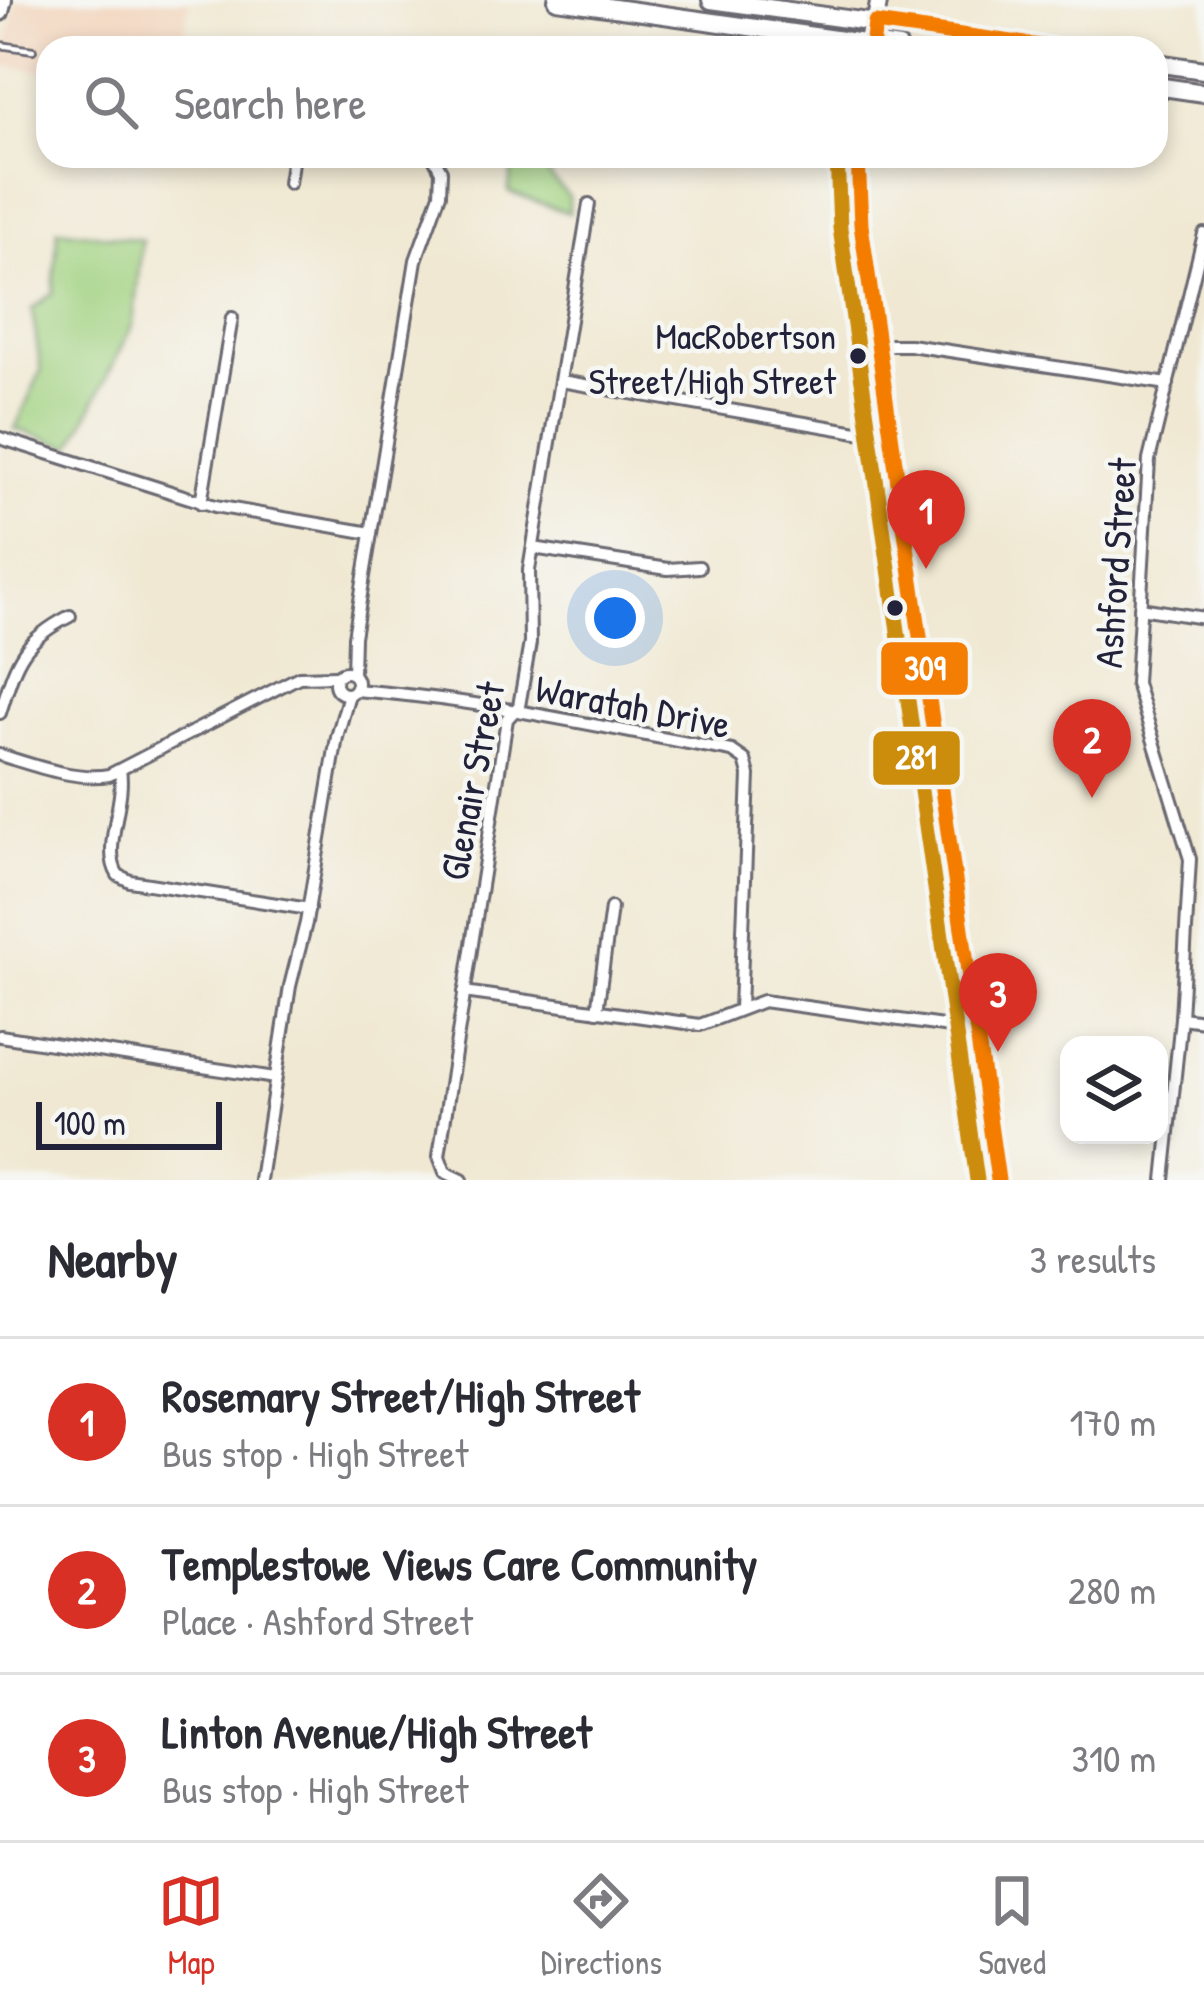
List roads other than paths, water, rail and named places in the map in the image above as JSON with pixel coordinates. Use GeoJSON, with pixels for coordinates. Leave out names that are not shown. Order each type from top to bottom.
{"type":"FeatureCollection","features":[{"type":"Feature","properties":{"kind":"main road"},"geometry":{"type":"LineString","coordinates":[[0,12],[3,0]]}},
{"type":"Feature","properties":{"kind":"main road"},"geometry":{"type":"LineString","coordinates":[[556,0],[798,36]]}},
{"type":"Feature","properties":{"kind":"main road"},"geometry":{"type":"LineString","coordinates":[[711,0],[972,36]]}},
{"type":"Feature","properties":{"kind":"main road"},"geometry":{"type":"LineString","coordinates":[[873,36],[879,0]]}},
{"type":"Feature","properties":{"kind":"main road"},"geometry":{"type":"LineString","coordinates":[[1168,65],[1204,70]]}},
{"type":"Feature","properties":{"kind":"main road"},"geometry":{"type":"LineString","coordinates":[[1168,88],[1204,93]]}},
{"type":"Feature","properties":{"kind":"main road"},"geometry":{"type":"LineString","coordinates":[[858,168],[859,205],[890,433],[998,1180]]}},
{"type":"Feature","properties":{"kind":"street"},"geometry":{"type":"LineString","coordinates":[[289,183],[291,168]]}},
{"type":"Feature","properties":{"kind":"street"},"geometry":{"type":"LineString","coordinates":[[260,1180],[419,248],[440,194],[439,168]]}},
{"type":"Feature","properties":{"kind":"street","name":"Glenair Street"},"geometry":{"type":"LineString","coordinates":[[461,1180],[445,1172],[439,1156],[507,718],[519,706],[530,643],[528,578],[590,204]]}},
{"type":"Feature","properties":{"kind":"street","name":"Ashford Street"},"geometry":{"type":"LineString","coordinates":[[1164,1180],[1190,859],[1136,691],[1147,473],[1204,234]]}},
{"type":"Feature","properties":{"kind":"street"},"geometry":{"type":"LineString","coordinates":[[201,503],[232,318]]}},
{"type":"Feature","properties":{"kind":"street"},"geometry":{"type":"LineString","coordinates":[[878,345],[910,345],[1168,384]]}},
{"type":"Feature","properties":{"kind":"street"},"geometry":{"type":"LineString","coordinates":[[561,381],[863,433],[890,433]]}},
{"type":"Feature","properties":{"kind":"street"},"geometry":{"type":"LineString","coordinates":[[0,438],[201,503],[371,533]]}},
{"type":"Feature","properties":{"kind":"street"},"geometry":{"type":"LineString","coordinates":[[533,548],[668,569],[700,567]]}},
{"type":"Feature","properties":{"kind":"street"},"geometry":{"type":"LineString","coordinates":[[1140,608],[1204,618]]}},
{"type":"Feature","properties":{"kind":"street"},"geometry":{"type":"LineString","coordinates":[[0,713],[22,651],[35,636],[70,616]]}},
{"type":"Feature","properties":{"kind":"street","name":"Waratah Drive"},"geometry":{"type":"LineString","coordinates":[[115,773],[306,675],[732,751],[745,760],[749,775],[740,1009]]}},
{"type":"Feature","properties":{"kind":"street"},"geometry":{"type":"LineString","coordinates":[[0,755],[94,777],[115,773],[118,808],[111,860],[123,879],[309,908]]}},
{"type":"Feature","properties":{"kind":"street"},"geometry":{"type":"LineString","coordinates":[[597,1011],[611,908]]}},
{"type":"Feature","properties":{"kind":"street"},"geometry":{"type":"LineString","coordinates":[[464,992],[700,1024],[763,1001],[950,1027],[976,1026]]}},
{"type":"Feature","properties":{"kind":"street"},"geometry":{"type":"LineString","coordinates":[[1180,1018],[1204,1021]]}},
{"type":"Feature","properties":{"kind":"street"},"geometry":{"type":"LineString","coordinates":[[0,1036],[275,1078]]}},
{"type":"Feature","properties":{"kind":"lane"},"geometry":{"type":"LineString","coordinates":[[0,45],[33,50]]}},
{"type":"Feature","properties":{"kind":"place","name":"MacRobertson Street/High Street"},"geometry":{"type":"Point","coordinates":[858,356]}},
{"type":"Feature","properties":{"kind":"place","name":"Rosemary Street/High Street"},"geometry":{"type":"Point","coordinates":[926,569]}},
{"type":"Feature","properties":{"kind":"place","name":"Templestowe Views Care Community"},"geometry":{"type":"Point","coordinates":[1092,798]}},
{"type":"Feature","properties":{"kind":"place","name":"Linton Avenue/High Street"},"geometry":{"type":"Point","coordinates":[998,1052]}}]}
